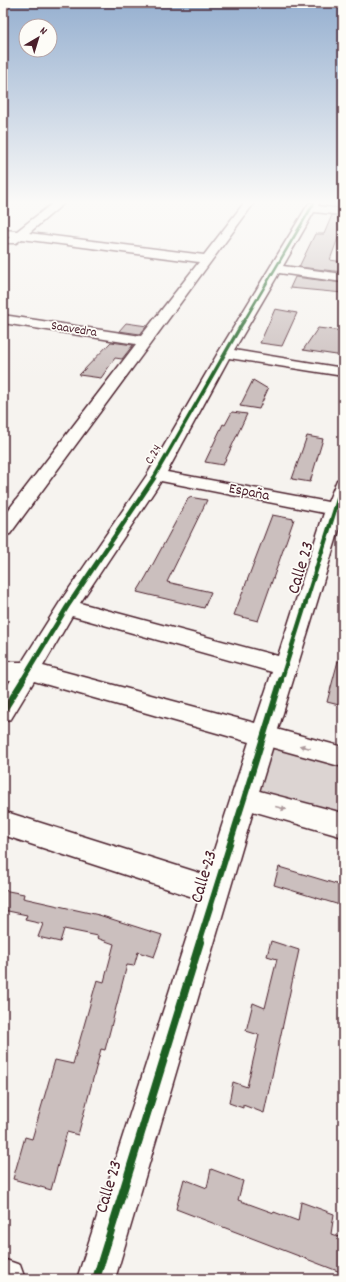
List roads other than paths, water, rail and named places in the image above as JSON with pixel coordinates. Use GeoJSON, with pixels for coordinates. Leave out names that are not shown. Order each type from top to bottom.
{"type":"FeatureCollection","features":[{"type":"Feature","properties":{"kind":"street"},"geometry":{"type":"LineString","coordinates":[[3,530],[203,263]]}},
{"type":"Feature","properties":{"kind":"street","name":"C 24"},"geometry":{"type":"LineString","coordinates":[[3,712],[67,607],[156,475],[225,353],[279,263]]}},
{"type":"Feature","properties":{"kind":"street"},"geometry":{"type":"LineString","coordinates":[[275,269],[343,278]]}},
{"type":"Feature","properties":{"kind":"street","name":"Saavedra"},"geometry":{"type":"LineString","coordinates":[[3,319],[145,341]]}},
{"type":"Feature","properties":{"kind":"street"},"geometry":{"type":"LineString","coordinates":[[225,353],[343,372]]}},
{"type":"Feature","properties":{"kind":"street","name":"España"},"geometry":{"type":"LineString","coordinates":[[156,475],[339,510]]}},
{"type":"Feature","properties":{"kind":"street","name":"Calle 23"},"geometry":{"type":"LineString","coordinates":[[96,1279],[244,798],[339,510],[343,484]]}},
{"type":"Feature","properties":{"kind":"street"},"geometry":{"type":"LineString","coordinates":[[67,607],[286,667]]}},
{"type":"Feature","properties":{"kind":"street"},"geometry":{"type":"LineString","coordinates":[[3,671],[29,671],[343,757]]}},
{"type":"Feature","properties":{"kind":"street"},"geometry":{"type":"LineString","coordinates":[[244,798],[343,825]]}},
{"type":"Feature","properties":{"kind":"street"},"geometry":{"type":"LineString","coordinates":[[3,823],[215,891]]}}]}
